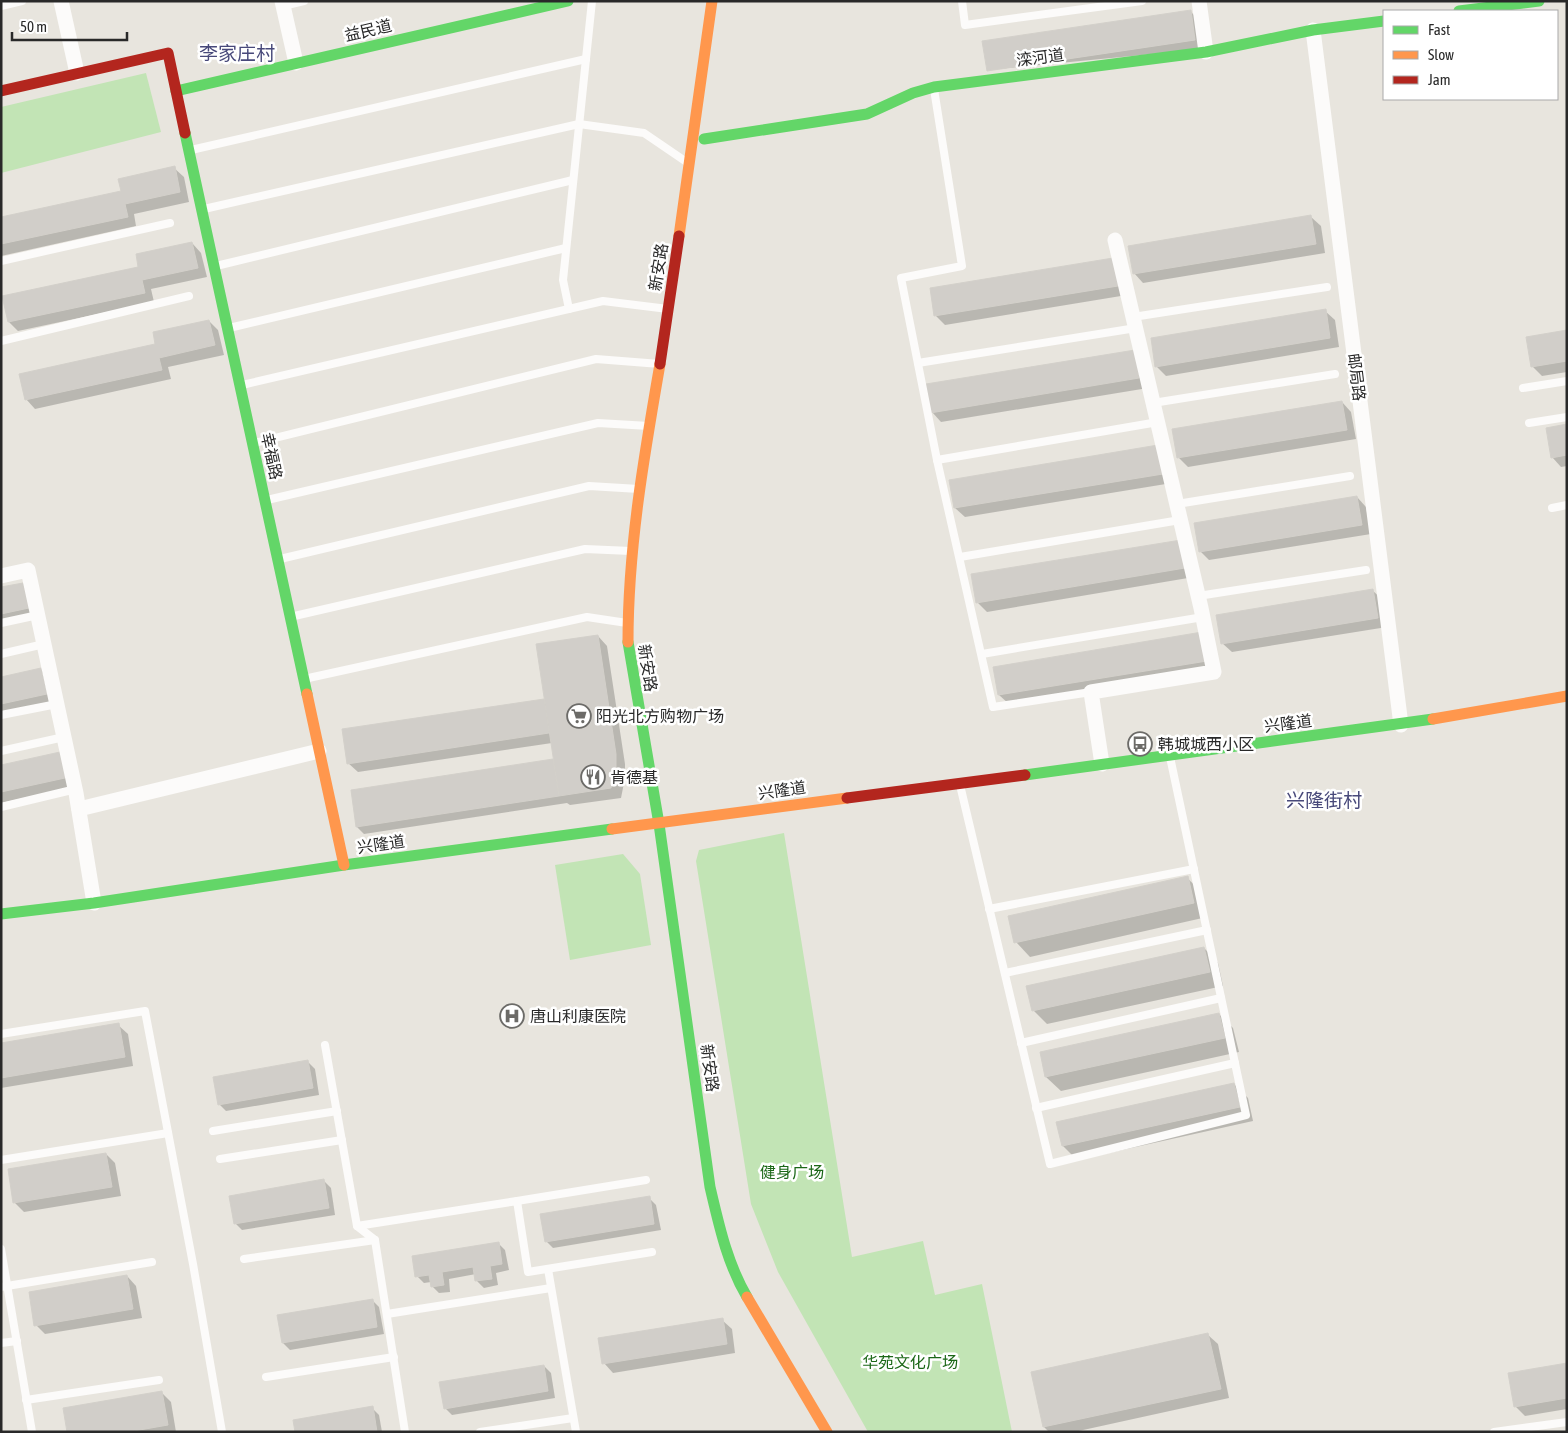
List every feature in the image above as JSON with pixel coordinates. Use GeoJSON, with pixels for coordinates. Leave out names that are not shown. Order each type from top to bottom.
{"type":"FeatureCollection","features":[{"type":"Feature","properties":{"kind":"main road","name":"益民道"},"geometry":{"type":"LineString","coordinates":[[176,91],[296,64],[524,6],[568,1]]}},
{"type":"Feature","properties":{"kind":"main road","name":"新安路"},"geometry":{"type":"LineString","coordinates":[[712,1],[690,165],[639,489],[627,624],[628,648],[664,823],[710,1187],[722,1240],[738,1282],[827,1432]]}},
{"type":"Feature","properties":{"kind":"main road","name":"新安路"},"geometry":{"type":"LineString","coordinates":[[669,381],[722,1]]}},
{"type":"Feature","properties":{"kind":"main road"},"geometry":{"type":"LineString","coordinates":[[1468,10],[1539,1]]}},
{"type":"Feature","properties":{"kind":"main road","name":"滦河道"},"geometry":{"type":"LineString","coordinates":[[704,139],[867,114],[913,93],[934,87],[1206,52],[1313,30],[1383,21]]}},
{"type":"Feature","properties":{"kind":"main road","name":"幸福路"},"geometry":{"type":"LineString","coordinates":[[77,73],[168,53],[344,866]]}},
{"type":"Feature","properties":{"kind":"main road"},"geometry":{"type":"LineString","coordinates":[[1,91],[77,73]]}},
{"type":"Feature","properties":{"kind":"main road","name":"新安路"},"geometry":{"type":"LineString","coordinates":[[641,593],[639,622],[640,656],[664,823],[721,1189],[736,1240]]}},
{"type":"Feature","properties":{"kind":"main road","name":"兴隆道"},"geometry":{"type":"LineString","coordinates":[[1,914],[94,903],[344,866],[1401,725],[1567,696]]}},
{"type":"Feature","properties":{"kind":"main road"},"geometry":{"type":"LineString","coordinates":[[741,1258],[747,1276],[839,1432]]}},
{"type":"Feature","properties":{"kind":"street"},"geometry":{"type":"LineString","coordinates":[[61,1],[77,73]]}},
{"type":"Feature","properties":{"kind":"street"},"geometry":{"type":"LineString","coordinates":[[1199,1],[1206,52]]}},
{"type":"Feature","properties":{"kind":"street"},"geometry":{"type":"LineString","coordinates":[[283,4],[296,64]]}},
{"type":"Feature","properties":{"kind":"street","name":"邮局路"},"geometry":{"type":"LineString","coordinates":[[1313,30],[1401,725]]}},
{"type":"Feature","properties":{"kind":"street"},"geometry":{"type":"LineString","coordinates":[[1102,764],[1091,692],[1214,672],[1203,617],[1115,240]]}},
{"type":"Feature","properties":{"kind":"street"},"geometry":{"type":"LineString","coordinates":[[1,576],[28,570],[76,789],[94,903]]}},
{"type":"Feature","properties":{"kind":"street"},"geometry":{"type":"LineString","coordinates":[[79,809],[319,750]]}},
{"type":"Feature","properties":{"kind":"lane"},"geometry":{"type":"LineString","coordinates":[[1,6],[22,1]]}},
{"type":"Feature","properties":{"kind":"lane"},"geometry":{"type":"LineString","coordinates":[[283,4],[304,1]]}},
{"type":"Feature","properties":{"kind":"lane"},"geometry":{"type":"LineString","coordinates":[[569,309],[562,280],[592,1]]}},
{"type":"Feature","properties":{"kind":"lane"},"geometry":{"type":"LineString","coordinates":[[962,1],[964,25],[1142,1]]}},
{"type":"Feature","properties":{"kind":"lane"},"geometry":{"type":"LineString","coordinates":[[189,150],[586,60]]}},
{"type":"Feature","properties":{"kind":"lane"},"geometry":{"type":"LineString","coordinates":[[934,87],[962,266],[901,278],[938,460],[982,654],[992,707],[1091,692]]}},
{"type":"Feature","properties":{"kind":"lane"},"geometry":{"type":"LineString","coordinates":[[202,209],[579,124],[644,133],[690,165]]}},
{"type":"Feature","properties":{"kind":"lane"},"geometry":{"type":"LineString","coordinates":[[214,267],[573,180]]}},
{"type":"Feature","properties":{"kind":"lane"},"geometry":{"type":"LineString","coordinates":[[1,262],[170,223]]}},
{"type":"Feature","properties":{"kind":"lane"},"geometry":{"type":"LineString","coordinates":[[227,328],[566,248]]}},
{"type":"Feature","properties":{"kind":"lane"},"geometry":{"type":"LineString","coordinates":[[918,363],[1326,287]]}},
{"type":"Feature","properties":{"kind":"lane"},"geometry":{"type":"LineString","coordinates":[[1,341],[189,296]]}},
{"type":"Feature","properties":{"kind":"lane"},"geometry":{"type":"LineString","coordinates":[[240,385],[603,301],[668,309]]}},
{"type":"Feature","properties":{"kind":"lane"},"geometry":{"type":"LineString","coordinates":[[252,444],[596,359],[660,364]]}},
{"type":"Feature","properties":{"kind":"lane"},"geometry":{"type":"LineString","coordinates":[[1153,403],[1335,374]]}},
{"type":"Feature","properties":{"kind":"lane"},"geometry":{"type":"LineString","coordinates":[[1523,388],[1567,381]]}},
{"type":"Feature","properties":{"kind":"lane"},"geometry":{"type":"LineString","coordinates":[[1529,423],[1567,417]]}},
{"type":"Feature","properties":{"kind":"lane"},"geometry":{"type":"LineString","coordinates":[[938,460],[1158,422]]}},
{"type":"Feature","properties":{"kind":"lane"},"geometry":{"type":"LineString","coordinates":[[265,500],[598,423],[649,426]]}},
{"type":"Feature","properties":{"kind":"lane"},"geometry":{"type":"LineString","coordinates":[[1177,504],[1350,476]]}},
{"type":"Feature","properties":{"kind":"lane"},"geometry":{"type":"LineString","coordinates":[[278,560],[589,486],[639,489]]}},
{"type":"Feature","properties":{"kind":"lane"},"geometry":{"type":"LineString","coordinates":[[1552,508],[1567,505]]}},
{"type":"Feature","properties":{"kind":"lane"},"geometry":{"type":"LineString","coordinates":[[960,557],[1180,520]]}},
{"type":"Feature","properties":{"kind":"lane"},"geometry":{"type":"LineString","coordinates":[[290,617],[585,549],[632,552]]}},
{"type":"Feature","properties":{"kind":"lane"},"geometry":{"type":"LineString","coordinates":[[1198,596],[1366,570]]}},
{"type":"Feature","properties":{"kind":"lane"},"geometry":{"type":"LineString","coordinates":[[1,623],[38,615]]}},
{"type":"Feature","properties":{"kind":"lane"},"geometry":{"type":"LineString","coordinates":[[304,679],[587,617],[627,624]]}},
{"type":"Feature","properties":{"kind":"lane"},"geometry":{"type":"LineString","coordinates":[[982,654],[1203,617]]}},
{"type":"Feature","properties":{"kind":"lane"},"geometry":{"type":"LineString","coordinates":[[1,654],[44,644]]}},
{"type":"Feature","properties":{"kind":"lane"},"geometry":{"type":"LineString","coordinates":[[1,715],[57,704]]}},
{"type":"Feature","properties":{"kind":"lane"},"geometry":{"type":"LineString","coordinates":[[1,751],[64,737]]}},
{"type":"Feature","properties":{"kind":"lane"},"geometry":{"type":"LineString","coordinates":[[960,783],[1050,1164],[1246,1115],[1170,755]]}},
{"type":"Feature","properties":{"kind":"lane"},"geometry":{"type":"LineString","coordinates":[[1,807],[76,789]]}},
{"type":"Feature","properties":{"kind":"lane"},"geometry":{"type":"LineString","coordinates":[[990,909],[1194,869]]}},
{"type":"Feature","properties":{"kind":"lane"},"geometry":{"type":"LineString","coordinates":[[1004,973],[1207,930]]}},
{"type":"Feature","properties":{"kind":"lane"},"geometry":{"type":"LineString","coordinates":[[1021,1043],[1221,998]]}},
{"type":"Feature","properties":{"kind":"lane"},"geometry":{"type":"LineString","coordinates":[[1,1034],[145,1012],[222,1432]]}},
{"type":"Feature","properties":{"kind":"lane"},"geometry":{"type":"LineString","coordinates":[[325,1045],[357,1226],[375,1240],[405,1432]]}},
{"type":"Feature","properties":{"kind":"lane"},"geometry":{"type":"LineString","coordinates":[[1036,1108],[1235,1063]]}},
{"type":"Feature","properties":{"kind":"lane"},"geometry":{"type":"LineString","coordinates":[[213,1131],[336,1111]]}},
{"type":"Feature","properties":{"kind":"lane"},"geometry":{"type":"LineString","coordinates":[[1,1160],[168,1133]]}},
{"type":"Feature","properties":{"kind":"lane"},"geometry":{"type":"LineString","coordinates":[[220,1159],[342,1140]]}},
{"type":"Feature","properties":{"kind":"lane"},"geometry":{"type":"LineString","coordinates":[[357,1226],[646,1180]]}},
{"type":"Feature","properties":{"kind":"lane"},"geometry":{"type":"LineString","coordinates":[[517,1201],[528,1272],[652,1252]]}},
{"type":"Feature","properties":{"kind":"lane"},"geometry":{"type":"LineString","coordinates":[[244,1259],[375,1240]]}},
{"type":"Feature","properties":{"kind":"lane"},"geometry":{"type":"LineString","coordinates":[[1,1249],[4,1286],[17,1341],[32,1432]]}},
{"type":"Feature","properties":{"kind":"lane"},"geometry":{"type":"LineString","coordinates":[[4,1286],[152,1262]]}},
{"type":"Feature","properties":{"kind":"lane"},"geometry":{"type":"LineString","coordinates":[[548,1269],[576,1432]]}},
{"type":"Feature","properties":{"kind":"lane"},"geometry":{"type":"LineString","coordinates":[[387,1314],[551,1288]]}},
{"type":"Feature","properties":{"kind":"lane"},"geometry":{"type":"LineString","coordinates":[[1,1343],[17,1341]]}},
{"type":"Feature","properties":{"kind":"lane"},"geometry":{"type":"LineString","coordinates":[[266,1377],[394,1357]]}},
{"type":"Feature","properties":{"kind":"lane"},"geometry":{"type":"LineString","coordinates":[[26,1400],[159,1380]]}},
{"type":"Feature","properties":{"kind":"lane"},"geometry":{"type":"LineString","coordinates":[[480,1432],[573,1418]]}},
{"type":"Feature","properties":{"kind":"lane"},"geometry":{"type":"LineString","coordinates":[[1494,1432],[1567,1422]]}},
{"type":"Feature","properties":{"kind":"green space"},"geometry":{"type":"Polygon","coordinates":[[[146,73],[161,132],[1,173],[1,107],[146,73]]]}},
{"type":"Feature","properties":{"kind":"green space"},"geometry":{"type":"Polygon","coordinates":[[[784,833],[852,1257],[923,1241],[935,1295],[982,1284],[1012,1432],[868,1432],[778,1272],[751,1204],[696,861],[699,850],[784,833]]]}},
{"type":"Feature","properties":{"kind":"green space"},"geometry":{"type":"Polygon","coordinates":[[[623,854],[640,874],[651,945],[570,960],[555,865],[623,854]]]}},
{"type":"Feature","properties":{"kind":"building"},"geometry":{"type":"Polygon","coordinates":[[[1191,10],[1195,40],[987,71],[982,41],[1191,10]]]}},
{"type":"Feature","properties":{"kind":"building"},"geometry":{"type":"Polygon","coordinates":[[[175,166],[180,192],[125,204],[128,217],[1,244],[1,217],[121,191],[118,179],[175,166]]]}},
{"type":"Feature","properties":{"kind":"building"},"geometry":{"type":"Polygon","coordinates":[[[1311,215],[1316,244],[1133,274],[1128,246],[1311,215]]]}},
{"type":"Feature","properties":{"kind":"building"},"geometry":{"type":"Polygon","coordinates":[[[192,242],[198,268],[142,280],[145,293],[8,322],[2,296],[138,267],[136,254],[192,242]]]}},
{"type":"Feature","properties":{"kind":"building"},"geometry":{"type":"Polygon","coordinates":[[[1113,258],[1118,286],[934,316],[930,288],[1113,258]]]}},
{"type":"Feature","properties":{"kind":"building"},"geometry":{"type":"Polygon","coordinates":[[[1326,309],[1330,338],[1155,367],[1151,338],[1326,309]]]}},
{"type":"Feature","properties":{"kind":"building"},"geometry":{"type":"Polygon","coordinates":[[[209,320],[215,345],[159,358],[162,370],[25,400],[19,374],[155,344],[153,332],[209,320]]]}},
{"type":"Feature","properties":{"kind":"building"},"geometry":{"type":"Polygon","coordinates":[[[1567,330],[1567,361],[1531,367],[1526,337],[1567,330]]]}},
{"type":"Feature","properties":{"kind":"building"},"geometry":{"type":"Polygon","coordinates":[[[1135,350],[1139,378],[930,413],[926,384],[1135,350]]]}},
{"type":"Feature","properties":{"kind":"building"},"geometry":{"type":"Polygon","coordinates":[[[1342,401],[1347,430],[1177,458],[1172,429],[1342,401]]]}},
{"type":"Feature","properties":{"kind":"building"},"geometry":{"type":"Polygon","coordinates":[[[1567,424],[1567,455],[1551,458],[1546,428],[1567,424]]]}},
{"type":"Feature","properties":{"kind":"building"},"geometry":{"type":"Polygon","coordinates":[[[1158,445],[1163,474],[954,508],[949,480],[1158,445]]]}},
{"type":"Feature","properties":{"kind":"building"},"geometry":{"type":"Polygon","coordinates":[[[1357,496],[1362,525],[1199,552],[1194,523],[1357,496]]]}},
{"type":"Feature","properties":{"kind":"building"},"geometry":{"type":"Polygon","coordinates":[[[1181,540],[1185,568],[976,603],[971,574],[1181,540]]]}},
{"type":"Feature","properties":{"kind":"building"},"geometry":{"type":"Polygon","coordinates":[[[23,583],[29,608],[1,614],[1,587],[23,583]]]}},
{"type":"Feature","properties":{"kind":"building"},"geometry":{"type":"Polygon","coordinates":[[[1373,589],[1378,618],[1221,644],[1216,615],[1373,589]]]}},
{"type":"Feature","properties":{"kind":"building"},"geometry":{"type":"Polygon","coordinates":[[[1202,632],[1207,661],[998,695],[993,667],[1202,632]]]}},
{"type":"Feature","properties":{"kind":"building","name":"阳光北方购物广场"},"geometry":{"type":"Polygon","coordinates":[[[598,635],[616,754],[616,768],[611,788],[559,796],[536,644],[598,635]]]}},
{"type":"Feature","properties":{"kind":"building"},"geometry":{"type":"Polygon","coordinates":[[[41,668],[47,694],[1,704],[1,677],[41,668]]]}},
{"type":"Feature","properties":{"kind":"building"},"geometry":{"type":"Polygon","coordinates":[[[544,699],[549,733],[347,764],[342,729],[544,699]]]}},
{"type":"Feature","properties":{"kind":"building"},"geometry":{"type":"Polygon","coordinates":[[[60,752],[65,778],[1,792],[1,765],[60,752]]]}},
{"type":"Feature","properties":{"kind":"building"},"geometry":{"type":"Polygon","coordinates":[[[553,759],[559,796],[356,827],[351,790],[553,759]]]}},
{"type":"Feature","properties":{"kind":"building"},"geometry":{"type":"Polygon","coordinates":[[[1188,876],[1194,903],[1014,943],[1008,916],[1188,876]]]}},
{"type":"Feature","properties":{"kind":"building"},"geometry":{"type":"Polygon","coordinates":[[[1204,947],[1210,972],[1032,1011],[1026,986],[1204,947]]]}},
{"type":"Feature","properties":{"kind":"building"},"geometry":{"type":"Polygon","coordinates":[[[1219,1013],[1225,1038],[1045,1077],[1040,1052],[1219,1013]]]}},
{"type":"Feature","properties":{"kind":"building"},"geometry":{"type":"Polygon","coordinates":[[[119,1023],[125,1057],[1,1078],[1,1043],[119,1023]]]}},
{"type":"Feature","properties":{"kind":"building"},"geometry":{"type":"Polygon","coordinates":[[[308,1060],[313,1088],[218,1105],[213,1077],[308,1060]]]}},
{"type":"Feature","properties":{"kind":"building"},"geometry":{"type":"Polygon","coordinates":[[[1234,1083],[1240,1107],[1062,1146],[1056,1122],[1234,1083]]]}},
{"type":"Feature","properties":{"kind":"building"},"geometry":{"type":"Polygon","coordinates":[[[106,1153],[112,1187],[13,1203],[8,1169],[106,1153]]]}},
{"type":"Feature","properties":{"kind":"building"},"geometry":{"type":"Polygon","coordinates":[[[324,1179],[329,1208],[234,1224],[229,1196],[324,1179]]]}},
{"type":"Feature","properties":{"kind":"building"},"geometry":{"type":"Polygon","coordinates":[[[650,1196],[654,1224],[545,1242],[540,1214],[650,1196]]]}},
{"type":"Feature","properties":{"kind":"building"},"geometry":{"type":"Polygon","coordinates":[[[499,1242],[502,1264],[490,1266],[492,1279],[475,1281],[473,1267],[442,1272],[444,1285],[431,1287],[429,1275],[415,1277],[412,1256],[499,1242]]]}},
{"type":"Feature","properties":{"kind":"building"},"geometry":{"type":"Polygon","coordinates":[[[127,1275],[133,1309],[34,1326],[29,1292],[127,1275]]]}},
{"type":"Feature","properties":{"kind":"building"},"geometry":{"type":"Polygon","coordinates":[[[373,1299],[377,1327],[282,1343],[277,1315],[373,1299]]]}},
{"type":"Feature","properties":{"kind":"building"},"geometry":{"type":"Polygon","coordinates":[[[723,1318],[727,1344],[602,1364],[598,1338],[723,1318]]]}},
{"type":"Feature","properties":{"kind":"building"},"geometry":{"type":"Polygon","coordinates":[[[1208,1333],[1221,1389],[1043,1427],[1031,1372],[1208,1333]]]}},
{"type":"Feature","properties":{"kind":"building"},"geometry":{"type":"Polygon","coordinates":[[[1567,1363],[1567,1398],[1514,1407],[1508,1373],[1567,1363]]]}},
{"type":"Feature","properties":{"kind":"building"},"geometry":{"type":"Polygon","coordinates":[[[544,1365],[548,1391],[444,1409],[439,1382],[544,1365]]]}},
{"type":"Feature","properties":{"kind":"building"},"geometry":{"type":"Polygon","coordinates":[[[162,1391],[168,1425],[128,1432],[67,1432],[63,1408],[162,1391]]]}},
{"type":"Feature","properties":{"kind":"building"},"geometry":{"type":"Polygon","coordinates":[[[373,1406],[377,1432],[295,1432],[293,1420],[373,1406]]]}},
{"type":"Feature","properties":{"kind":"traffic: fast"},"geometry":{"type":"LineString","coordinates":[[176,91],[568,1]]}},
{"type":"Feature","properties":{"kind":"traffic: fast"},"geometry":{"type":"LineString","coordinates":[[1467,10],[1539,1]]}},
{"type":"Feature","properties":{"kind":"traffic: fast"},"geometry":{"type":"LineString","coordinates":[[704,139],[867,114],[913,93],[934,87],[1206,52],[1313,30],[1383,21]]}},
{"type":"Feature","properties":{"kind":"traffic: fast"},"geometry":{"type":"LineString","coordinates":[[185,133],[307,694]]}},
{"type":"Feature","properties":{"kind":"traffic: fast"},"geometry":{"type":"LineString","coordinates":[[628,642],[659,824],[710,1187],[720,1230],[729,1257],[747,1297]]}},
{"type":"Feature","properties":{"kind":"traffic: fast"},"geometry":{"type":"LineString","coordinates":[[1025,775],[1433,719]]}},
{"type":"Feature","properties":{"kind":"traffic: fast"},"geometry":{"type":"LineString","coordinates":[[1,914],[94,903],[344,865],[612,829]]}},
{"type":"Feature","properties":{"kind":"traffic: slow"},"geometry":{"type":"LineString","coordinates":[[679,236],[712,1]]}},
{"type":"Feature","properties":{"kind":"traffic: slow"},"geometry":{"type":"LineString","coordinates":[[628,642],[631,572],[638,502],[660,364]]}},
{"type":"Feature","properties":{"kind":"traffic: slow"},"geometry":{"type":"LineString","coordinates":[[307,694],[344,865]]}},
{"type":"Feature","properties":{"kind":"traffic: slow"},"geometry":{"type":"LineString","coordinates":[[1433,719],[1567,696]]}},
{"type":"Feature","properties":{"kind":"traffic: slow"},"geometry":{"type":"LineString","coordinates":[[612,829],[847,798]]}},
{"type":"Feature","properties":{"kind":"traffic: slow"},"geometry":{"type":"LineString","coordinates":[[747,1297],[827,1432]]}},
{"type":"Feature","properties":{"kind":"traffic: jam"},"geometry":{"type":"LineString","coordinates":[[1,91],[168,53],[185,133]]}},
{"type":"Feature","properties":{"kind":"traffic: jam"},"geometry":{"type":"LineString","coordinates":[[660,364],[679,236]]}},
{"type":"Feature","properties":{"kind":"traffic: jam"},"geometry":{"type":"LineString","coordinates":[[847,798],[1025,775]]}},
{"type":"Feature","properties":{"kind":"place","name":"阳光北方购物广场"},"geometry":{"type":"Point","coordinates":[579,716]}},
{"type":"Feature","properties":{"kind":"place","name":"韩城城西小区"},"geometry":{"type":"Point","coordinates":[1140,744]}},
{"type":"Feature","properties":{"kind":"place","name":"肯德基"},"geometry":{"type":"Point","coordinates":[593,777]}},
{"type":"Feature","properties":{"kind":"place","name":"唐山利康医院"},"geometry":{"type":"Point","coordinates":[512,1016]}},
{"type":"Feature","properties":{"kind":"district","name":"李家庄村"},"geometry":{"type":"Point","coordinates":[237,53]}},
{"type":"Feature","properties":{"kind":"district","name":"兴隆街村"},"geometry":{"type":"Point","coordinates":[1324,800]}},
{"type":"Feature","properties":{"kind":"park label","name":"健身广场"},"geometry":{"type":"Point","coordinates":[792,1172]}},
{"type":"Feature","properties":{"kind":"park label","name":"华苑文化广场"},"geometry":{"type":"Point","coordinates":[910,1362]}}]}
